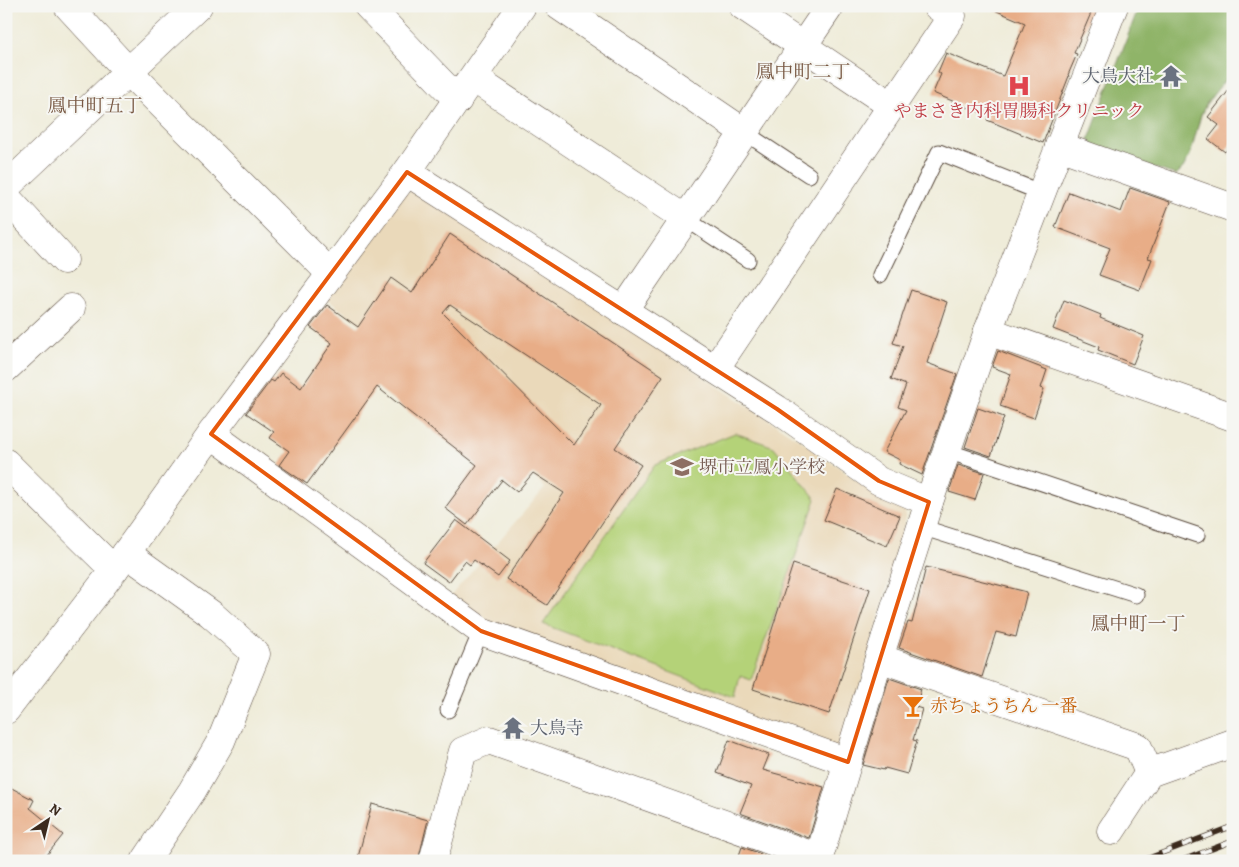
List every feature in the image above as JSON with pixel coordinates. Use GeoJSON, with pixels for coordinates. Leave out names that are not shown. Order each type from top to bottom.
{"type":"FeatureCollection","features":[{"type":"Feature","properties":{"kind":"street"},"geometry":{"type":"LineString","coordinates":[[68,6],[129,72],[330,273]]}},
{"type":"Feature","properties":{"kind":"street"},"geometry":{"type":"LineString","coordinates":[[6,187],[198,6]]}},
{"type":"Feature","properties":{"kind":"street"},"geometry":{"type":"LineString","coordinates":[[368,6],[458,100]]}},
{"type":"Feature","properties":{"kind":"street"},"geometry":{"type":"LineString","coordinates":[[6,710],[120,562],[211,434],[407,172],[522,6]]}},
{"type":"Feature","properties":{"kind":"street"},"geometry":{"type":"LineString","coordinates":[[558,6],[744,132]]}},
{"type":"Feature","properties":{"kind":"street"},"geometry":{"type":"LineString","coordinates":[[743,6],[892,106]]}},
{"type":"Feature","properties":{"kind":"street"},"geometry":{"type":"LineString","coordinates":[[623,311],[830,6]]}},
{"type":"Feature","properties":{"kind":"street"},"geometry":{"type":"LineString","coordinates":[[715,369],[952,16],[937,6]]}},
{"type":"Feature","properties":{"kind":"street"},"geometry":{"type":"LineString","coordinates":[[433,861],[463,751],[489,740],[819,860],[879,658],[925,514],[988,331],[1114,6]]}},
{"type":"Feature","properties":{"kind":"street"},"geometry":{"type":"LineString","coordinates":[[473,78],[686,219]]}},
{"type":"Feature","properties":{"kind":"street"},"geometry":{"type":"LineString","coordinates":[[1059,146],[1233,208]]}},
{"type":"Feature","properties":{"kind":"street"},"geometry":{"type":"LineString","coordinates":[[407,172],[777,409],[925,514]]}},
{"type":"Feature","properties":{"kind":"street"},"geometry":{"type":"LineString","coordinates":[[6,197],[64,260]]}},
{"type":"Feature","properties":{"kind":"street"},"geometry":{"type":"LineString","coordinates":[[6,368],[71,308]]}},
{"type":"Feature","properties":{"kind":"street"},"geometry":{"type":"LineString","coordinates":[[988,331],[1233,417]]}},
{"type":"Feature","properties":{"kind":"street"},"geometry":{"type":"LineString","coordinates":[[211,434],[481,631],[848,762]]}},
{"type":"Feature","properties":{"kind":"street"},"geometry":{"type":"LineString","coordinates":[[6,463],[120,562],[211,614],[256,654],[221,741],[192,791],[145,861]]}},
{"type":"Feature","properties":{"kind":"street"},"geometry":{"type":"LineString","coordinates":[[879,658],[1138,747],[1149,773]]}},
{"type":"Feature","properties":{"kind":"street"},"geometry":{"type":"LineString","coordinates":[[1112,832],[1149,773],[1233,743]]}},
{"type":"Feature","properties":{"kind":"lane"},"geometry":{"type":"LineString","coordinates":[[744,132],[809,175]]}},
{"type":"Feature","properties":{"kind":"lane"},"geometry":{"type":"LineString","coordinates":[[880,275],[939,152],[1042,193]]}},
{"type":"Feature","properties":{"kind":"lane"},"geometry":{"type":"LineString","coordinates":[[686,219],[748,260]]}},
{"type":"Feature","properties":{"kind":"lane"},"geometry":{"type":"LineString","coordinates":[[947,451],[1197,535]]}},
{"type":"Feature","properties":{"kind":"lane"},"geometry":{"type":"LineString","coordinates":[[925,514],[1136,595]]}},
{"type":"Feature","properties":{"kind":"lane"},"geometry":{"type":"LineString","coordinates":[[448,710],[481,631]]}},
{"type":"Feature","properties":{"kind":"highlighted area"},"geometry":{"type":"Polygon","coordinates":[[[407,172],[777,409],[879,481],[929,502],[848,762],[481,631],[211,434],[407,172]]]}},
{"type":"Feature","properties":{"kind":"shaded area","name":"堺市立鳳小学校"},"geometry":{"type":"Polygon","coordinates":[[[417,190],[809,446],[870,490],[904,508],[906,517],[842,753],[476,618],[447,600],[545,488],[467,402],[325,298],[399,194],[417,190]]]}},
{"type":"Feature","properties":{"kind":"green space","name":"大鳥大社"},"geometry":{"type":"Polygon","coordinates":[[[1139,6],[1233,6],[1233,70],[1206,104],[1190,155],[1183,168],[1176,175],[1096,149],[1089,139],[1139,6]]]}},
{"type":"Feature","properties":{"kind":"green space"},"geometry":{"type":"Polygon","coordinates":[[[735,433],[774,447],[816,499],[751,680],[740,676],[735,697],[543,624],[655,465],[735,433]]]}},
{"type":"Feature","properties":{"kind":"building"},"geometry":{"type":"Polygon","coordinates":[[[985,6],[1094,6],[1074,53],[1077,54],[1043,143],[987,120],[989,116],[933,93],[941,74],[938,72],[946,53],[1003,76],[1025,23],[985,6]]]}},
{"type":"Feature","properties":{"kind":"building"},"geometry":{"type":"Polygon","coordinates":[[[1233,85],[1233,141],[1225,152],[1208,139],[1219,125],[1208,117],[1233,85]]]}},
{"type":"Feature","properties":{"kind":"building"},"geometry":{"type":"Polygon","coordinates":[[[1130,188],[1170,202],[1148,258],[1152,259],[1140,290],[1099,275],[1110,248],[1055,227],[1069,192],[1121,212],[1130,188]]]}},
{"type":"Feature","properties":{"kind":"building"},"geometry":{"type":"Polygon","coordinates":[[[450,234],[663,376],[615,448],[641,465],[547,605],[506,579],[564,493],[533,473],[517,492],[502,480],[467,525],[445,508],[477,465],[377,387],[307,484],[279,465],[289,451],[270,438],[274,432],[246,413],[271,380],[274,382],[281,373],[301,388],[332,343],[310,327],[327,305],[358,327],[391,278],[412,293],[450,234]],[[450,305],[443,313],[574,445],[601,405],[450,305]]]}},
{"type":"Feature","properties":{"kind":"building"},"geometry":{"type":"Polygon","coordinates":[[[911,290],[947,302],[927,363],[957,374],[922,475],[899,464],[900,460],[884,452],[906,410],[898,407],[906,385],[891,379],[903,346],[893,343],[911,290]]]}},
{"type":"Feature","properties":{"kind":"building"},"geometry":{"type":"Polygon","coordinates":[[[1064,300],[1101,315],[1100,318],[1144,336],[1133,364],[1098,350],[1099,347],[1053,329],[1064,300]]]}},
{"type":"Feature","properties":{"kind":"building"},"geometry":{"type":"Polygon","coordinates":[[[998,351],[1047,370],[1041,388],[1044,389],[1034,418],[1000,406],[1011,374],[992,367],[998,351]]]}},
{"type":"Feature","properties":{"kind":"building"},"geometry":{"type":"Polygon","coordinates":[[[978,408],[1004,417],[991,456],[965,447],[978,408]]]}},
{"type":"Feature","properties":{"kind":"building"},"geometry":{"type":"Polygon","coordinates":[[[958,465],[984,473],[975,500],[949,492],[958,465]]]}},
{"type":"Feature","properties":{"kind":"building"},"geometry":{"type":"Polygon","coordinates":[[[837,489],[900,516],[887,546],[824,520],[837,489]]]}},
{"type":"Feature","properties":{"kind":"building"},"geometry":{"type":"Polygon","coordinates":[[[456,520],[510,561],[498,577],[474,560],[470,565],[465,561],[449,582],[423,563],[456,520]]]}},
{"type":"Feature","properties":{"kind":"building"},"geometry":{"type":"Polygon","coordinates":[[[793,564],[870,589],[829,714],[753,689],[793,564]]]}},
{"type":"Feature","properties":{"kind":"building"},"geometry":{"type":"Polygon","coordinates":[[[926,567],[1027,592],[1016,637],[996,632],[982,677],[899,648],[908,622],[912,623],[926,567]]]}},
{"type":"Feature","properties":{"kind":"building"},"geometry":{"type":"Polygon","coordinates":[[[889,678],[921,689],[916,707],[922,709],[913,740],[917,741],[907,774],[863,765],[889,678]]]}},
{"type":"Feature","properties":{"kind":"building"},"geometry":{"type":"Polygon","coordinates":[[[729,740],[769,755],[763,770],[824,787],[809,838],[740,813],[751,786],[717,773],[729,740]]]}},
{"type":"Feature","properties":{"kind":"building"},"geometry":{"type":"Polygon","coordinates":[[[6,785],[34,800],[30,808],[63,835],[42,861],[6,861],[6,785]]]}},
{"type":"Feature","properties":{"kind":"building"},"geometry":{"type":"Polygon","coordinates":[[[372,804],[428,820],[418,861],[357,861],[372,804]]]}},
{"type":"Feature","properties":{"kind":"building"},"geometry":{"type":"Polygon","coordinates":[[[742,847],[780,861],[737,861],[742,847]]]}},
{"type":"Feature","properties":{"kind":"railway"},"geometry":{"type":"LineString","coordinates":[[1141,861],[1233,826]]}},
{"type":"Feature","properties":{"kind":"railway"},"geometry":{"type":"LineString","coordinates":[[1180,861],[1233,841]]}},
{"type":"Feature","properties":{"kind":"place","name":"大鳥大社"},"geometry":{"type":"Point","coordinates":[1171,76]}},
{"type":"Feature","properties":{"kind":"place","name":"やまさき内科胃腸科クリニック"},"geometry":{"type":"Point","coordinates":[1019,86]}},
{"type":"Feature","properties":{"kind":"place","name":"堺市立鳳小学校"},"geometry":{"type":"Point","coordinates":[682,467]}},
{"type":"Feature","properties":{"kind":"place","name":"赤ちょうちん 一番"},"geometry":{"type":"Point","coordinates":[913,706]}},
{"type":"Feature","properties":{"kind":"place","name":"大鳥寺"},"geometry":{"type":"Point","coordinates":[513,728]}},
{"type":"Feature","properties":{"kind":"district","name":"鳳中町二丁"},"geometry":{"type":"Point","coordinates":[803,72]}},
{"type":"Feature","properties":{"kind":"district","name":"鳳中町五丁"},"geometry":{"type":"Point","coordinates":[95,106]}},
{"type":"Feature","properties":{"kind":"district","name":"鳳中町一丁"},"geometry":{"type":"Point","coordinates":[1138,624]}}]}
